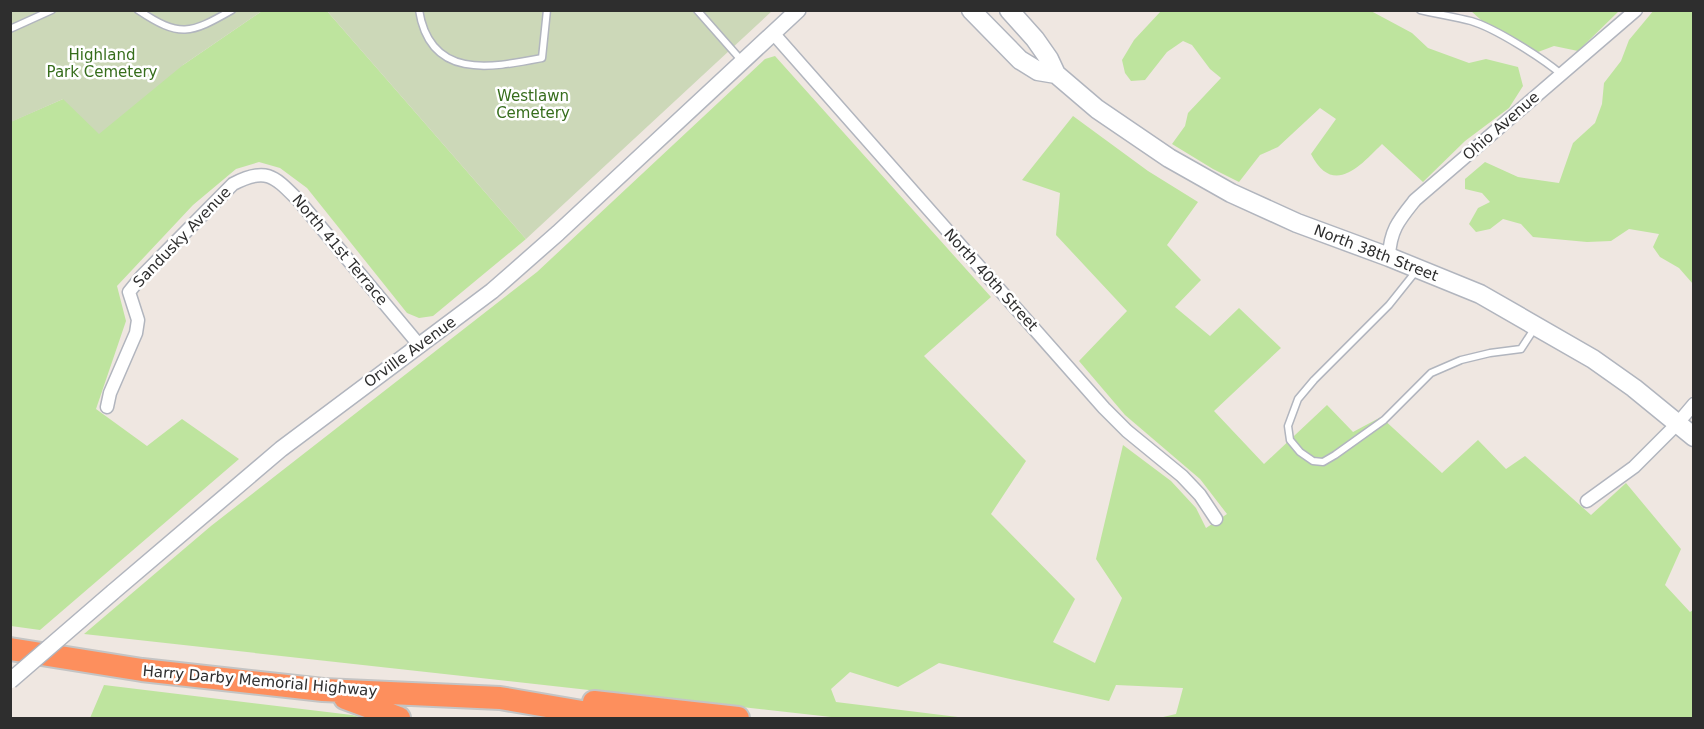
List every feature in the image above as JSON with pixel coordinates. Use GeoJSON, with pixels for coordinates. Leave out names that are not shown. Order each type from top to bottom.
{"type":"FeatureCollection","features":[{"type":"Feature","properties":{"kind":"highway","name":"Harry Darby Memorial Highway"},"geometry":{"type":"LineString","coordinates":[[10,649],[142,670],[323,690],[500,698],[617,718]]}},
{"type":"Feature","properties":{"kind":"highway"},"geometry":{"type":"LineString","coordinates":[[323,690],[399,718]]}},
{"type":"Feature","properties":{"kind":"highway"},"geometry":{"type":"LineString","coordinates":[[500,698],[614,703],[738,718]]}},
{"type":"Feature","properties":{"kind":"main road","name":"North 38th Street"},"geometry":{"type":"LineString","coordinates":[[971,10],[1020,60],[1038,71],[1056,74]]}},
{"type":"Feature","properties":{"kind":"main road","name":"North 38th Street"},"geometry":{"type":"LineString","coordinates":[[1009,10],[1035,39],[1056,74],[1097,109],[1169,158],[1231,193],[1297,223],[1480,294],[1593,359],[1634,388],[1694,437]]}},
{"type":"Feature","properties":{"kind":"street","name":"Orville Avenue"},"geometry":{"type":"LineString","coordinates":[[10,681],[281,449],[492,291],[542,248],[798,10]]}},
{"type":"Feature","properties":{"kind":"street","name":"Ohio Avenue"},"geometry":{"type":"LineString","coordinates":[[1389,257],[1392,232],[1415,200],[1636,10]]}},
{"type":"Feature","properties":{"kind":"street","name":"North 40th Street"},"geometry":{"type":"LineString","coordinates":[[773,33],[1104,408],[1135,438],[1182,476],[1200,495],[1216,519]]}},
{"type":"Feature","properties":{"kind":"street","name":"North 41st Terrace"},"geometry":{"type":"LineString","coordinates":[[248,176],[260,174],[269,176],[283,185],[299,201],[420,346]]}},
{"type":"Feature","properties":{"kind":"street","name":"Sandusky Avenue"},"geometry":{"type":"LineString","coordinates":[[107,407],[110,393],[136,333],[138,320],[129,292],[233,184],[248,176]]}},
{"type":"Feature","properties":{"kind":"street"},"geometry":{"type":"LineString","coordinates":[[1587,501],[1634,467],[1694,404]]}},
{"type":"Feature","properties":{"kind":"lane"},"geometry":{"type":"LineString","coordinates":[[10,29],[52,10]]}},
{"type":"Feature","properties":{"kind":"lane"},"geometry":{"type":"LineString","coordinates":[[138,10],[174,30],[191,30],[232,10]]}},
{"type":"Feature","properties":{"kind":"lane"},"geometry":{"type":"LineString","coordinates":[[419,10],[427,37],[434,48],[456,62],[483,67],[542,58],[547,10]]}},
{"type":"Feature","properties":{"kind":"lane"},"geometry":{"type":"LineString","coordinates":[[697,10],[742,62]]}},
{"type":"Feature","properties":{"kind":"lane"},"geometry":{"type":"LineString","coordinates":[[1420,10],[1472,21],[1484,26],[1522,47],[1562,74]]}},
{"type":"Feature","properties":{"kind":"lane"},"geometry":{"type":"LineString","coordinates":[[1418,269],[1389,305],[1298,399],[1288,426],[1290,440],[1300,453],[1313,461],[1323,462],[1384,420],[1431,373],[1461,360],[1521,349],[1536,326]]}},
{"type":"Feature","properties":{"kind":"green space"},"geometry":{"type":"Polygon","coordinates":[[[1654,10],[1693,11],[1693,284],[1679,268],[1660,257],[1653,247],[1659,234],[1629,229],[1611,241],[1587,242],[1533,237],[1521,224],[1503,219],[1490,229],[1476,232],[1469,224],[1478,208],[1490,202],[1482,193],[1465,189],[1465,179],[1485,162],[1518,177],[1559,183],[1573,143],[1595,123],[1602,104],[1604,83],[1621,61],[1629,40],[1654,10]]]}},
{"type":"Feature","properties":{"kind":"green space","name":"Highland Park Cemetery"},"geometry":{"type":"Polygon","coordinates":[[[11,11],[262,11],[183,65],[99,134],[63,99],[11,122],[11,11]]]}},
{"type":"Feature","properties":{"kind":"green space"},"geometry":{"type":"Polygon","coordinates":[[[262,11],[327,11],[526,239],[433,316],[419,318],[407,313],[307,188],[280,168],[259,162],[236,169],[193,205],[117,286],[126,321],[96,409],[147,446],[182,419],[239,459],[40,630],[11,626],[10,122],[63,99],[183,65],[262,11]]]}},
{"type":"Feature","properties":{"kind":"green space","name":"Westlawn Cemetery"},"geometry":{"type":"Polygon","coordinates":[[[327,11],[772,11],[526,239],[327,11]]]}},
{"type":"Feature","properties":{"kind":"green space"},"geometry":{"type":"Polygon","coordinates":[[[1161,11],[1371,11],[1412,33],[1428,48],[1469,63],[1486,59],[1518,67],[1523,86],[1509,108],[1465,141],[1423,182],[1382,144],[1356,168],[1337,176],[1328,174],[1319,167],[1311,154],[1336,119],[1320,108],[1278,147],[1260,155],[1239,182],[1172,144],[1185,126],[1188,113],[1221,78],[1210,69],[1192,45],[1183,41],[1167,52],[1145,80],[1131,81],[1125,73],[1122,60],[1134,40],[1161,11]]]}},
{"type":"Feature","properties":{"kind":"green space"},"geometry":{"type":"Polygon","coordinates":[[[1471,11],[1619,11],[1578,51],[1554,46],[1538,52],[1490,28],[1471,11]]]}},
{"type":"Feature","properties":{"kind":"green space"},"geometry":{"type":"Polygon","coordinates":[[[775,56],[991,297],[924,356],[1026,461],[991,514],[1075,599],[1053,642],[1095,663],[1122,598],[1096,559],[1123,445],[1171,481],[1196,508],[1206,528],[1227,514],[1200,479],[1125,415],[1079,361],[1127,311],[1056,235],[1060,193],[1022,180],[1073,116],[1148,171],[1198,202],[1167,245],[1201,280],[1175,307],[1210,336],[1239,308],[1281,348],[1214,411],[1264,464],[1327,405],[1353,432],[1381,417],[1442,473],[1478,440],[1506,469],[1525,456],[1591,515],[1626,483],[1681,549],[1665,585],[1690,612],[1693,610],[1693,718],[1159,718],[1176,714],[1183,688],[1116,685],[1109,701],[939,663],[898,687],[850,672],[831,689],[836,702],[966,718],[840,718],[84,634],[211,526],[537,272],[765,59],[775,56]]]}},
{"type":"Feature","properties":{"kind":"green space"},"geometry":{"type":"Polygon","coordinates":[[[104,685],[352,715],[363,718],[90,718],[104,685]]]}}]}
